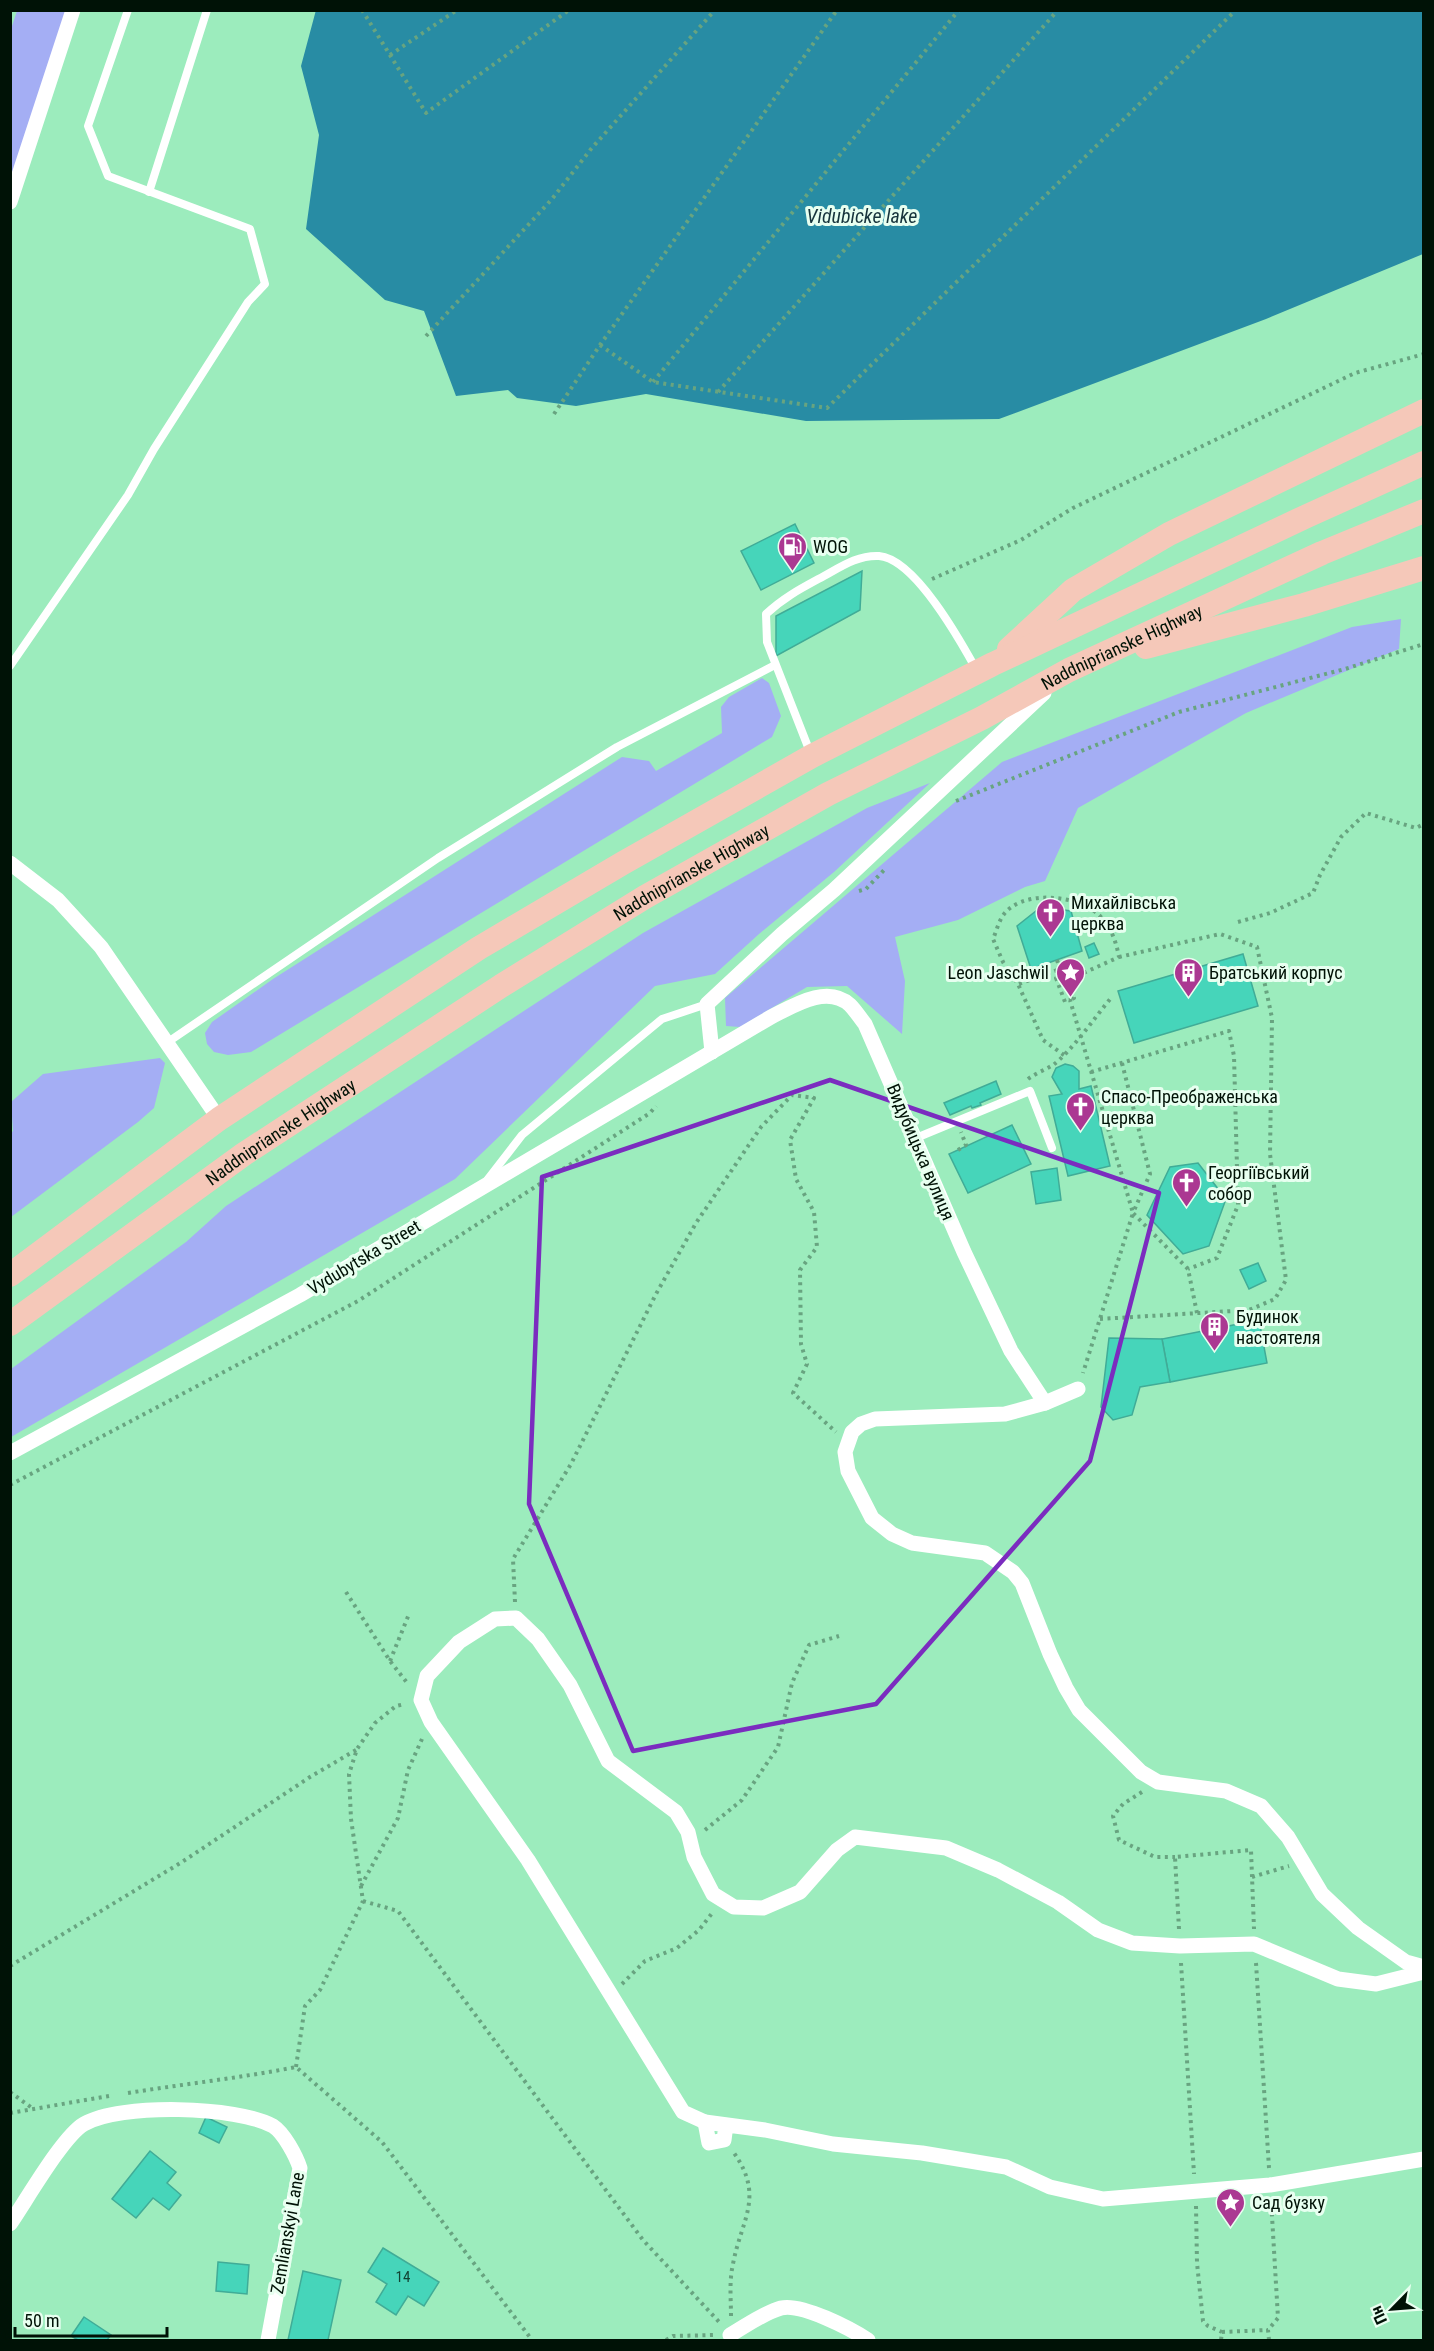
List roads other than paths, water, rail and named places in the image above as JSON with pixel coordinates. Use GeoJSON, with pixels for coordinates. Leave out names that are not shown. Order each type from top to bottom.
{"type":"FeatureCollection","features":[{"type":"Feature","properties":{"kind":"main road"},"geometry":{"type":"LineString","coordinates":[[986,669],[1073,590],[1169,534],[1424,411]]}},
{"type":"Feature","properties":{"kind":"main road"},"geometry":{"type":"LineString","coordinates":[[10,1275],[219,1119],[479,948],[624,862],[812,756],[986,669],[1307,516],[1424,463]]}},
{"type":"Feature","properties":{"kind":"main road","name":"Naddniprianske Highway"},"geometry":{"type":"LineString","coordinates":[[10,1324],[244,1154],[501,986],[645,897],[828,794],[1076,667],[1322,553],[1424,511]]}},
{"type":"Feature","properties":{"kind":"main road"},"geometry":{"type":"LineString","coordinates":[[1076,667],[1304,605],[1424,568]]}},
{"type":"Feature","properties":{"kind":"street"},"geometry":{"type":"LineString","coordinates":[[10,202],[73,10]]}},
{"type":"Feature","properties":{"kind":"street"},"geometry":{"type":"LineString","coordinates":[[712,1052],[706,1004],[834,890],[1012,720],[1076,667]]}},
{"type":"Feature","properties":{"kind":"street"},"geometry":{"type":"LineString","coordinates":[[10,862],[58,900],[101,947],[219,1119]]}},
{"type":"Feature","properties":{"kind":"street","name":"Видубицька вулиця"},"geometry":{"type":"LineString","coordinates":[[712,1052],[805,999],[831,996],[849,1004],[865,1024],[964,1252],[1011,1352],[1045,1403]]}},
{"type":"Feature","properties":{"kind":"street","name":"Vydubytska Street"},"geometry":{"type":"LineString","coordinates":[[10,1453],[300,1295],[712,1052]]}},
{"type":"Feature","properties":{"kind":"street"},"geometry":{"type":"LineString","coordinates":[[1078,1389],[1045,1403],[1005,1414],[876,1419],[861,1424],[852,1432],[845,1452],[848,1471],[872,1518],[892,1534],[912,1543],[985,1553],[1013,1572],[1022,1583],[1050,1654],[1079,1710],[1141,1772],[1158,1782],[1226,1791],[1261,1806],[1288,1837],[1322,1894],[1358,1928],[1406,1962],[1424,1967]]}},
{"type":"Feature","properties":{"kind":"street"},"geometry":{"type":"LineString","coordinates":[[1424,1972],[1376,1984],[1338,1979],[1254,1944],[1180,1946],[1132,1943],[1098,1930],[1058,1902],[998,1870],[946,1848],[855,1837],[837,1850],[800,1892],[764,1908],[734,1907],[713,1894],[694,1857],[688,1832],[676,1812],[608,1761],[570,1685],[538,1640],[516,1618],[495,1619],[459,1642],[427,1676],[421,1700],[431,1722],[528,1860],[683,2112],[725,2132],[765,2130],[832,2144],[922,2153],[1006,2167],[1050,2187],[1103,2199],[1270,2186],[1424,2159]]}},
{"type":"Feature","properties":{"kind":"street","name":"Zemlianskyi Lane"},"geometry":{"type":"LineString","coordinates":[[10,2223],[59,2150],[83,2124],[111,2115],[170,2109],[233,2113],[274,2127],[295,2153],[300,2168],[268,2340]]}},
{"type":"Feature","properties":{"kind":"street"},"geometry":{"type":"LineString","coordinates":[[730,2335],[783,2308],[805,2311],[846,2326],[868,2340]]}},
{"type":"Feature","properties":{"kind":"lane"},"geometry":{"type":"LineString","coordinates":[[10,666],[128,495],[154,449],[248,302],[265,284],[250,230],[108,176],[88,126],[128,10]]}},
{"type":"Feature","properties":{"kind":"lane"},"geometry":{"type":"LineString","coordinates":[[149,192],[207,10]]}},
{"type":"Feature","properties":{"kind":"lane"},"geometry":{"type":"LineString","coordinates":[[812,756],[767,642],[766,614],[783,598],[858,558],[881,556],[901,565],[920,584],[986,669]]}},
{"type":"Feature","properties":{"kind":"lane"},"geometry":{"type":"LineString","coordinates":[[168,1042],[251,983],[438,858],[618,747],[775,665]]}},
{"type":"Feature","properties":{"kind":"lane"},"geometry":{"type":"LineString","coordinates":[[481,1188],[522,1135],[662,1019],[706,1004]]}},
{"type":"Feature","properties":{"kind":"lane"},"geometry":{"type":"LineString","coordinates":[[916,1138],[1030,1091],[1052,1148]]}},
{"type":"Feature","properties":{"kind":"water","name":"Vidubicke lake"},"geometry":{"type":"Polygon","coordinates":[[[316,10],[1423,11],[1423,254],[1266,319],[999,419],[806,421],[646,394],[576,406],[517,398],[508,390],[456,396],[424,311],[385,300],[306,229],[319,135],[301,66],[316,10]]]}},
{"type":"Feature","properties":{"kind":"place","name":"WOG"},"geometry":{"type":"Point","coordinates":[792,572]}},
{"type":"Feature","properties":{"kind":"place","name":"Михайлівська церква"},"geometry":{"type":"Point","coordinates":[1050,938]}},
{"type":"Feature","properties":{"kind":"place","name":"Leon Jaschwil"},"geometry":{"type":"Point","coordinates":[1070,998]}},
{"type":"Feature","properties":{"kind":"place","name":"Братський корпус"},"geometry":{"type":"Point","coordinates":[1188,998]}},
{"type":"Feature","properties":{"kind":"place","name":"Спасо-Преображенська церква"},"geometry":{"type":"Point","coordinates":[1080,1132]}},
{"type":"Feature","properties":{"kind":"place","name":"Георгіївський собор"},"geometry":{"type":"Point","coordinates":[1187,1208]}},
{"type":"Feature","properties":{"kind":"place","name":"Будинок настоятеля"},"geometry":{"type":"Point","coordinates":[1215,1352]}},
{"type":"Feature","properties":{"kind":"place","name":"Сад бузку"},"geometry":{"type":"Point","coordinates":[1231,2228]}}]}
